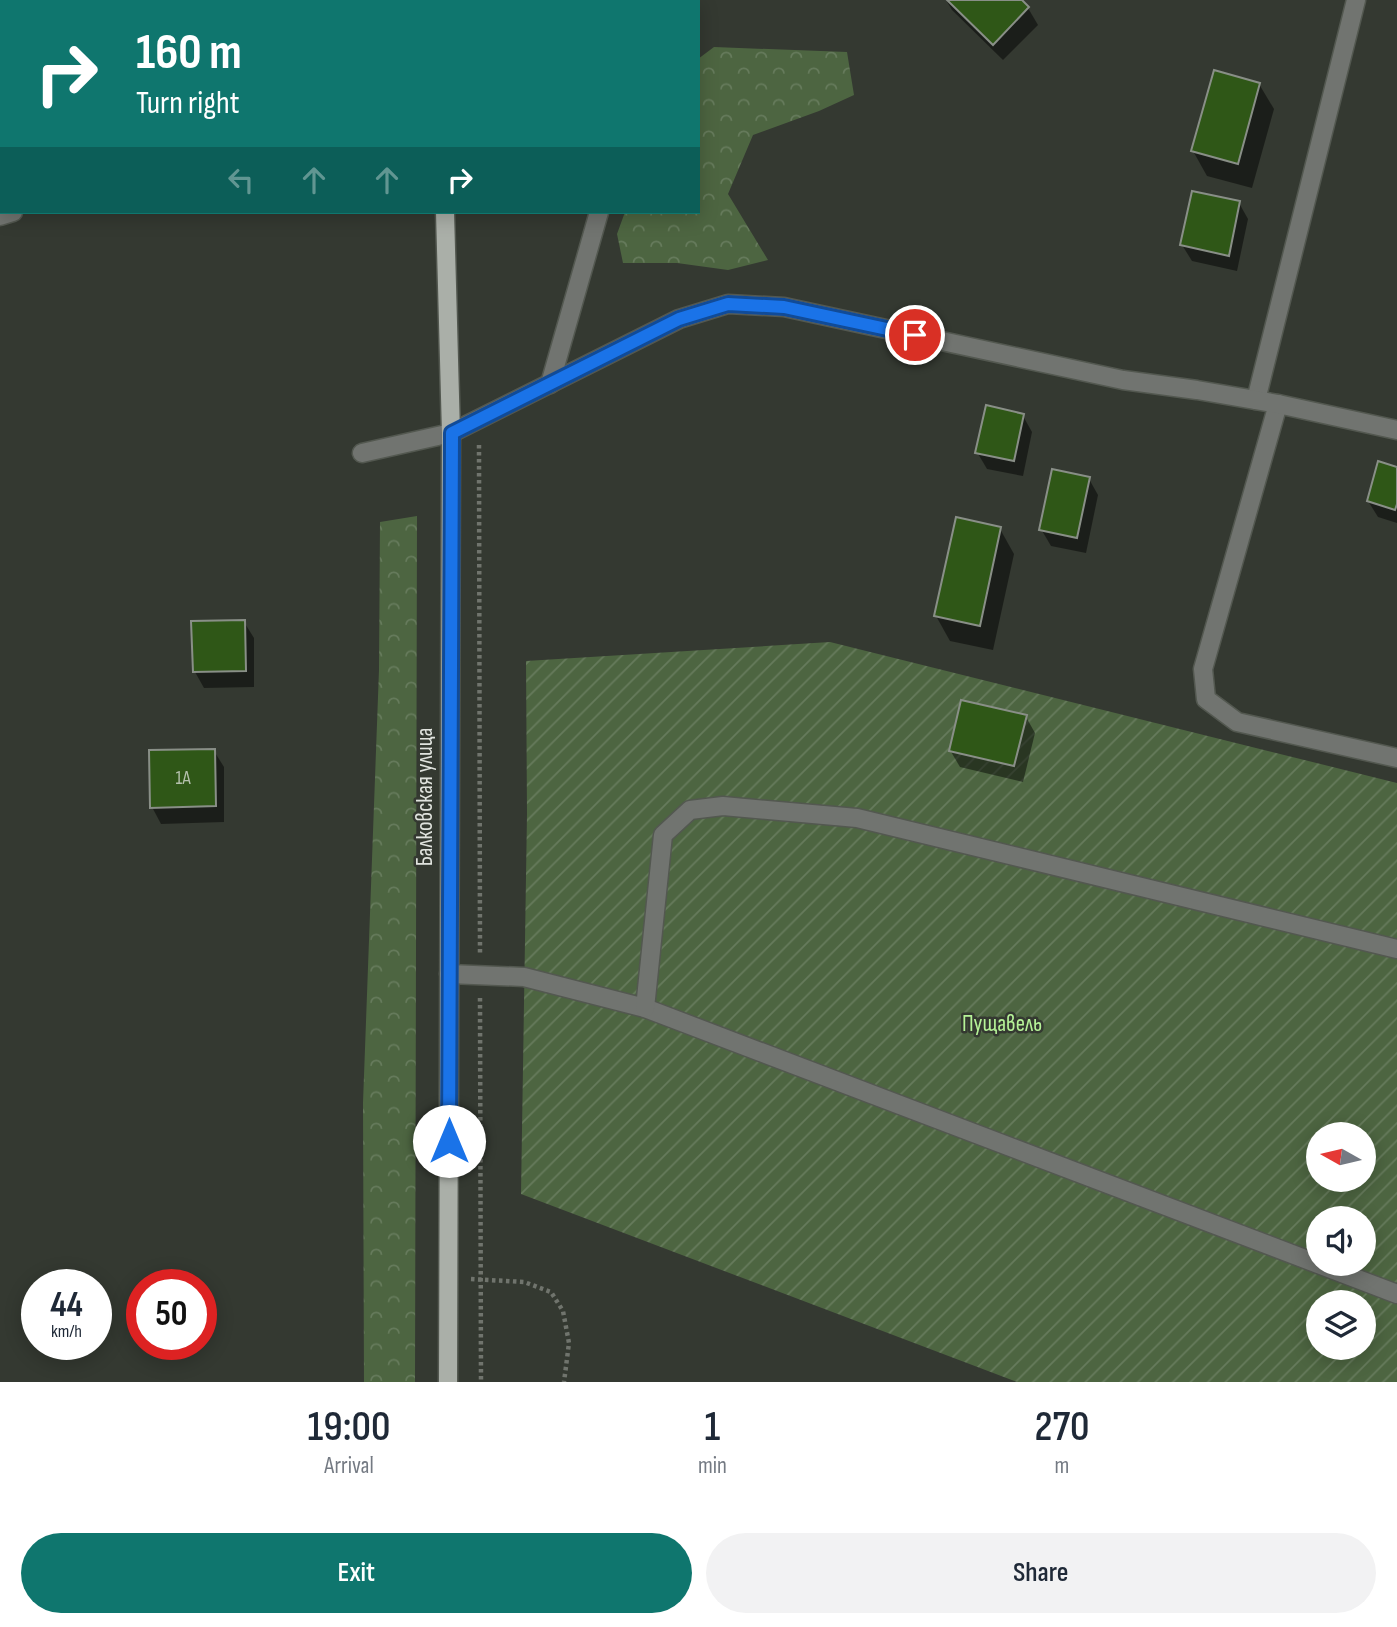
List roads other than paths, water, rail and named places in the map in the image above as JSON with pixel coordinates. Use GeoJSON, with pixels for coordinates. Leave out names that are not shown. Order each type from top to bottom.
{"type":"FeatureCollection","features":[{"type":"Feature","properties":{"kind":"main road","name":"Балковская улица"},"geometry":{"type":"LineString","coordinates":[[445,214],[452,433],[448,1382]]}},
{"type":"Feature","properties":{"kind":"street"},"geometry":{"type":"LineString","coordinates":[[1256,400],[1356,0]]}},
{"type":"Feature","properties":{"kind":"street"},"geometry":{"type":"LineString","coordinates":[[550,384],[598,214]]}},
{"type":"Feature","properties":{"kind":"street"},"geometry":{"type":"LineString","coordinates":[[362,453],[452,433],[679,319],[728,304],[784,307],[1124,380],[1278,404],[1397,430]]}},
{"type":"Feature","properties":{"kind":"street"},"geometry":{"type":"LineString","coordinates":[[1278,404],[1203,668],[1206,699],[1237,722],[1397,758]]}},
{"type":"Feature","properties":{"kind":"street"},"geometry":{"type":"LineString","coordinates":[[645,1008],[663,835],[690,810],[723,806],[857,818],[1397,949]]}},
{"type":"Feature","properties":{"kind":"street"},"geometry":{"type":"LineString","coordinates":[[449,974],[524,977],[645,1008],[1397,1294]]}},
{"type":"Feature","properties":{"kind":"park label","name":"Пущавель"},"geometry":{"type":"Point","coordinates":[1002,1024]}}]}
